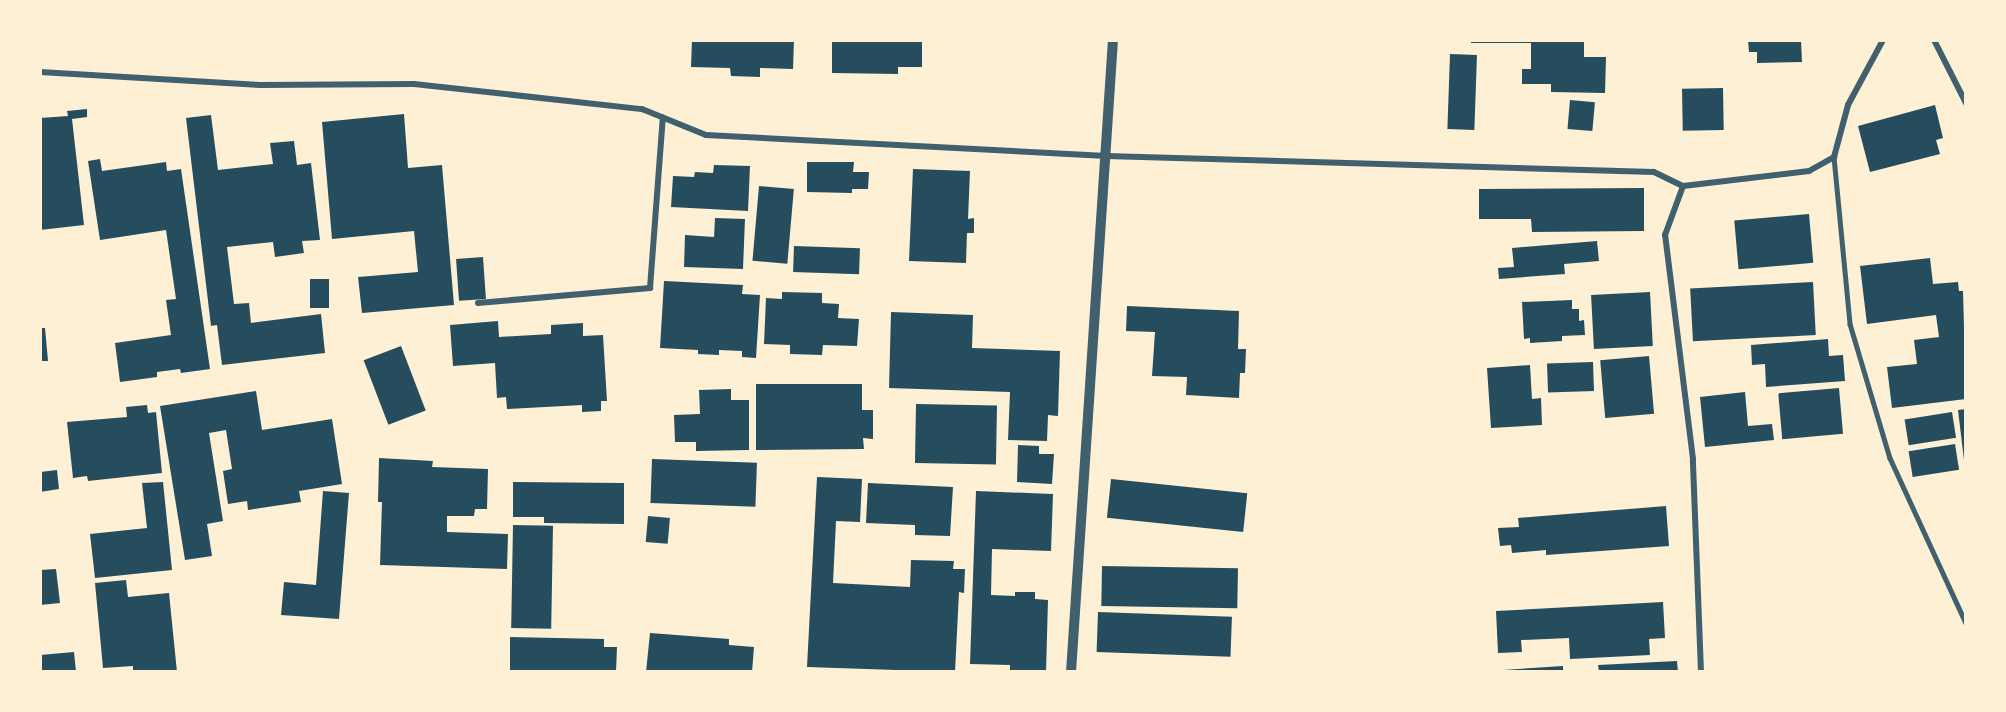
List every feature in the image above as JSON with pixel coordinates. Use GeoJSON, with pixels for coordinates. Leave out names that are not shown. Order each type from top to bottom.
{"type":"FeatureCollection","features":[{"type":"Feature","properties":{"kind":"street"},"geometry":{"type":"LineString","coordinates":[[1071,672],[1113,40]]}},
{"type":"Feature","properties":{"kind":"street"},"geometry":{"type":"LineString","coordinates":[[40,72],[261,86],[414,84],[642,109],[706,135],[1106,156],[1654,172],[1683,186],[1809,171],[1834,157],[1848,105],[1883,40]]}},
{"type":"Feature","properties":{"kind":"street"},"geometry":{"type":"LineString","coordinates":[[1934,40],[1965,103]]}},
{"type":"Feature","properties":{"kind":"street"},"geometry":{"type":"LineString","coordinates":[[478,303],[650,288],[663,117]]}},
{"type":"Feature","properties":{"kind":"street"},"geometry":{"type":"LineString","coordinates":[[1683,186],[1665,236],[1693,459],[1701,672]]}},
{"type":"Feature","properties":{"kind":"lane"},"geometry":{"type":"LineString","coordinates":[[1834,157],[1850,324],[1890,458],[1965,623]]}},
{"type":"Feature","properties":{"kind":"building"},"geometry":{"type":"Polygon","coordinates":[[[692,40],[794,40],[793,69],[760,68],[760,77],[731,76],[730,68],[691,67],[692,40]]]}},
{"type":"Feature","properties":{"kind":"building"},"geometry":{"type":"Polygon","coordinates":[[[832,40],[922,40],[922,67],[898,67],[898,74],[832,73],[832,40]]]}},
{"type":"Feature","properties":{"kind":"building"},"geometry":{"type":"Polygon","coordinates":[[[1471,40],[1584,40],[1584,57],[1606,57],[1605,93],[1551,92],[1551,84],[1522,84],[1522,69],[1531,69],[1531,43],[1471,43],[1471,40]]]}},
{"type":"Feature","properties":{"kind":"building"},"geometry":{"type":"Polygon","coordinates":[[[1748,40],[1801,40],[1802,62],[1757,63],[1757,52],[1749,52],[1748,40]]]}},
{"type":"Feature","properties":{"kind":"building"},"geometry":{"type":"Polygon","coordinates":[[[1450,54],[1477,55],[1474,130],[1447,129],[1450,54]]]}},
{"type":"Feature","properties":{"kind":"building"},"geometry":{"type":"Polygon","coordinates":[[[1723,88],[1724,130],[1683,131],[1682,89],[1723,88]]]}},
{"type":"Feature","properties":{"kind":"building"},"geometry":{"type":"Polygon","coordinates":[[[1570,100],[1595,102],[1592,131],[1567,129],[1570,100]]]}},
{"type":"Feature","properties":{"kind":"building"},"geometry":{"type":"Polygon","coordinates":[[[1935,105],[1943,138],[1936,140],[1940,154],[1870,172],[1858,126],[1935,105]]]}},
{"type":"Feature","properties":{"kind":"building"},"geometry":{"type":"Polygon","coordinates":[[[87,109],[87,117],[72,119],[84,225],[40,230],[40,118],[68,116],[67,111],[87,109]]]}},
{"type":"Feature","properties":{"kind":"building"},"geometry":{"type":"Polygon","coordinates":[[[404,114],[408,168],[442,165],[454,305],[362,313],[358,277],[418,272],[414,231],[332,239],[322,122],[404,114]]]}},
{"type":"Feature","properties":{"kind":"building"},"geometry":{"type":"Polygon","coordinates":[[[211,115],[218,170],[273,164],[270,143],[294,141],[297,165],[311,163],[320,240],[302,241],[304,253],[275,257],[273,242],[227,247],[234,304],[249,303],[251,323],[321,314],[325,353],[222,365],[217,325],[211,326],[186,118],[211,115]]]}},
{"type":"Feature","properties":{"kind":"building"},"geometry":{"type":"Polygon","coordinates":[[[100,159],[102,171],[166,162],[167,171],[181,169],[210,369],[181,373],[180,369],[157,372],[157,377],[120,382],[115,343],[171,335],[166,300],[176,299],[166,230],[100,240],[88,161],[100,159]]]}},
{"type":"Feature","properties":{"kind":"building"},"geometry":{"type":"Polygon","coordinates":[[[807,162],[854,162],[853,172],[869,172],[868,189],[852,189],[852,193],[807,192],[807,162]]]}},
{"type":"Feature","properties":{"kind":"building"},"geometry":{"type":"Polygon","coordinates":[[[714,165],[750,166],[748,211],[671,207],[673,176],[694,177],[695,172],[713,173],[714,165]]]}},
{"type":"Feature","properties":{"kind":"building"},"geometry":{"type":"Polygon","coordinates":[[[913,169],[970,171],[968,219],[974,218],[974,233],[967,233],[966,263],[909,261],[913,169]]]}},
{"type":"Feature","properties":{"kind":"building"},"geometry":{"type":"Polygon","coordinates":[[[759,186],[794,189],[787,264],[752,261],[759,186]]]}},
{"type":"Feature","properties":{"kind":"building"},"geometry":{"type":"Polygon","coordinates":[[[1644,188],[1644,231],[1532,232],[1531,219],[1479,219],[1479,189],[1644,188]]]}},
{"type":"Feature","properties":{"kind":"building"},"geometry":{"type":"Polygon","coordinates":[[[1809,214],[1813,263],[1739,269],[1734,221],[1809,214]]]}},
{"type":"Feature","properties":{"kind":"building"},"geometry":{"type":"Polygon","coordinates":[[[715,218],[745,219],[743,269],[684,267],[685,235],[714,237],[715,218]]]}},
{"type":"Feature","properties":{"kind":"building"},"geometry":{"type":"Polygon","coordinates":[[[1597,241],[1599,261],[1564,264],[1565,274],[1499,279],[1498,268],[1514,267],[1512,248],[1597,241]]]}},
{"type":"Feature","properties":{"kind":"building"},"geometry":{"type":"Polygon","coordinates":[[[794,246],[860,248],[859,274],[793,272],[794,246]]]}},
{"type":"Feature","properties":{"kind":"building"},"geometry":{"type":"Polygon","coordinates":[[[483,257],[486,299],[459,301],[456,259],[483,257]]]}},
{"type":"Feature","properties":{"kind":"building"},"geometry":{"type":"Polygon","coordinates":[[[1930,258],[1933,284],[1958,282],[1959,291],[1963,291],[1966,399],[1892,408],[1887,367],[1917,364],[1914,340],[1939,337],[1936,315],[1867,324],[1860,266],[1930,258]]]}},
{"type":"Feature","properties":{"kind":"building"},"geometry":{"type":"Polygon","coordinates":[[[310,279],[329,279],[329,308],[310,308],[310,279]]]}},
{"type":"Feature","properties":{"kind":"building"},"geometry":{"type":"Polygon","coordinates":[[[664,281],[743,285],[742,294],[760,295],[756,358],[742,357],[742,351],[719,350],[719,355],[698,354],[698,350],[660,348],[664,281]]]}},
{"type":"Feature","properties":{"kind":"building"},"geometry":{"type":"Polygon","coordinates":[[[1813,282],[1816,335],[1693,341],[1690,288],[1813,282]]]}},
{"type":"Feature","properties":{"kind":"building"},"geometry":{"type":"Polygon","coordinates":[[[782,292],[822,293],[822,303],[839,304],[838,318],[859,319],[857,346],[823,345],[822,355],[790,354],[790,345],[764,344],[766,298],[782,299],[782,292]]]}},
{"type":"Feature","properties":{"kind":"building"},"geometry":{"type":"Polygon","coordinates":[[[1650,292],[1653,346],[1594,349],[1591,295],[1650,292]]]}},
{"type":"Feature","properties":{"kind":"building"},"geometry":{"type":"Polygon","coordinates":[[[1572,300],[1572,309],[1579,309],[1579,321],[1584,320],[1585,335],[1562,336],[1562,341],[1530,343],[1530,338],[1524,339],[1522,302],[1572,300]]]}},
{"type":"Feature","properties":{"kind":"building"},"geometry":{"type":"Polygon","coordinates":[[[1127,306],[1239,311],[1238,349],[1246,349],[1245,373],[1240,373],[1239,398],[1186,395],[1187,377],[1152,376],[1155,332],[1126,331],[1127,306]]]}},
{"type":"Feature","properties":{"kind":"building"},"geometry":{"type":"Polygon","coordinates":[[[891,312],[973,315],[972,348],[1060,351],[1058,416],[1048,415],[1047,441],[1008,440],[1010,392],[889,388],[891,312]]]}},
{"type":"Feature","properties":{"kind":"building"},"geometry":{"type":"Polygon","coordinates":[[[498,321],[499,337],[551,334],[551,325],[583,323],[583,336],[603,335],[607,401],[601,401],[601,411],[582,412],[582,405],[507,409],[506,397],[497,398],[495,363],[453,366],[450,325],[498,321]]]}},
{"type":"Feature","properties":{"kind":"building"},"geometry":{"type":"Polygon","coordinates":[[[40,328],[45,328],[48,361],[40,361],[40,328]]]}},
{"type":"Feature","properties":{"kind":"building"},"geometry":{"type":"Polygon","coordinates":[[[1828,339],[1829,356],[1843,355],[1845,381],[1766,387],[1765,364],[1752,365],[1751,345],[1828,339]]]}},
{"type":"Feature","properties":{"kind":"building"},"geometry":{"type":"Polygon","coordinates":[[[401,346],[426,410],[388,425],[364,360],[401,346]]]}},
{"type":"Feature","properties":{"kind":"building"},"geometry":{"type":"Polygon","coordinates":[[[1649,356],[1654,414],[1605,418],[1600,360],[1649,356]]]}},
{"type":"Feature","properties":{"kind":"building"},"geometry":{"type":"Polygon","coordinates":[[[1593,362],[1594,391],[1548,393],[1547,364],[1593,362]]]}},
{"type":"Feature","properties":{"kind":"building"},"geometry":{"type":"Polygon","coordinates":[[[1530,365],[1532,399],[1541,398],[1542,425],[1491,428],[1487,368],[1530,365]]]}},
{"type":"Feature","properties":{"kind":"building"},"geometry":{"type":"Polygon","coordinates":[[[756,384],[862,384],[862,410],[873,410],[873,439],[863,438],[864,449],[756,450],[756,384]]]}},
{"type":"Feature","properties":{"kind":"building"},"geometry":{"type":"Polygon","coordinates":[[[1839,388],[1843,434],[1782,439],[1778,393],[1839,388]]]}},
{"type":"Feature","properties":{"kind":"building"},"geometry":{"type":"Polygon","coordinates":[[[731,389],[731,400],[749,400],[749,450],[696,451],[696,442],[675,442],[674,415],[700,414],[699,390],[731,389]]]}},
{"type":"Feature","properties":{"kind":"building"},"geometry":{"type":"Polygon","coordinates":[[[256,391],[262,430],[332,419],[342,484],[299,491],[301,502],[248,510],[247,501],[228,504],[223,471],[232,469],[226,430],[209,433],[223,521],[207,524],[212,556],[185,560],[160,406],[256,391]]]}},
{"type":"Feature","properties":{"kind":"building"},"geometry":{"type":"Polygon","coordinates":[[[1745,392],[1748,426],[1772,424],[1774,440],[1705,447],[1700,397],[1745,392]]]}},
{"type":"Feature","properties":{"kind":"building"},"geometry":{"type":"Polygon","coordinates":[[[916,404],[997,405],[996,464],[915,463],[916,404]]]}},
{"type":"Feature","properties":{"kind":"building"},"geometry":{"type":"Polygon","coordinates":[[[147,405],[148,413],[156,412],[162,473],[88,481],[87,476],[73,478],[67,422],[127,417],[126,407],[147,405]]]}},
{"type":"Feature","properties":{"kind":"building"},"geometry":{"type":"Polygon","coordinates":[[[1966,409],[1966,460],[1964,460],[1958,410],[1966,409]]]}},
{"type":"Feature","properties":{"kind":"building"},"geometry":{"type":"Polygon","coordinates":[[[1952,412],[1956,438],[1909,445],[1905,420],[1952,412]]]}},
{"type":"Feature","properties":{"kind":"building"},"geometry":{"type":"Polygon","coordinates":[[[1955,444],[1959,470],[1913,477],[1909,451],[1955,444]]]}},
{"type":"Feature","properties":{"kind":"building"},"geometry":{"type":"Polygon","coordinates":[[[1018,445],[1039,446],[1039,454],[1054,454],[1052,484],[1017,482],[1018,445]]]}},
{"type":"Feature","properties":{"kind":"building"},"geometry":{"type":"Polygon","coordinates":[[[379,458],[433,461],[432,467],[488,469],[487,509],[475,509],[474,516],[447,516],[447,532],[508,534],[507,569],[380,565],[382,502],[378,502],[379,458]]]}},
{"type":"Feature","properties":{"kind":"building"},"geometry":{"type":"Polygon","coordinates":[[[652,459],[757,463],[755,507],[650,503],[652,459]]]}},
{"type":"Feature","properties":{"kind":"building"},"geometry":{"type":"Polygon","coordinates":[[[57,470],[59,489],[40,492],[40,472],[57,470]]]}},
{"type":"Feature","properties":{"kind":"building"},"geometry":{"type":"Polygon","coordinates":[[[817,477],[862,479],[860,522],[836,521],[833,583],[910,587],[911,560],[954,561],[953,569],[965,569],[964,593],[959,592],[955,672],[807,667],[817,477]]]}},
{"type":"Feature","properties":{"kind":"building"},"geometry":{"type":"Polygon","coordinates":[[[1111,479],[1247,493],[1243,532],[1107,518],[1111,479]]]}},
{"type":"Feature","properties":{"kind":"building"},"geometry":{"type":"Polygon","coordinates":[[[163,482],[172,570],[95,578],[90,534],[147,528],[142,483],[163,482]]]}},
{"type":"Feature","properties":{"kind":"building"},"geometry":{"type":"Polygon","coordinates":[[[513,482],[624,483],[624,524],[544,523],[544,517],[513,517],[513,482]]]}},
{"type":"Feature","properties":{"kind":"building"},"geometry":{"type":"Polygon","coordinates":[[[868,483],[953,487],[950,536],[915,535],[915,525],[866,523],[868,483]]]}},
{"type":"Feature","properties":{"kind":"building"},"geometry":{"type":"Polygon","coordinates":[[[323,491],[349,493],[339,619],[281,615],[284,582],[316,585],[323,491]]]}},
{"type":"Feature","properties":{"kind":"building"},"geometry":{"type":"Polygon","coordinates":[[[976,491],[1053,494],[1051,551],[992,549],[991,595],[1015,596],[1015,592],[1035,592],[1035,599],[1048,600],[1046,672],[1010,672],[1010,665],[970,664],[976,491]]]}},
{"type":"Feature","properties":{"kind":"building"},"geometry":{"type":"Polygon","coordinates":[[[1666,506],[1669,546],[1546,555],[1546,550],[1512,553],[1511,545],[1500,546],[1498,528],[1519,527],[1518,518],[1666,506]]]}},
{"type":"Feature","properties":{"kind":"building"},"geometry":{"type":"Polygon","coordinates":[[[648,516],[670,518],[668,544],[646,542],[648,516]]]}},
{"type":"Feature","properties":{"kind":"building"},"geometry":{"type":"Polygon","coordinates":[[[513,525],[553,526],[551,629],[511,628],[513,525]]]}},
{"type":"Feature","properties":{"kind":"building"},"geometry":{"type":"Polygon","coordinates":[[[1102,566],[1238,568],[1237,608],[1101,606],[1102,566]]]}},
{"type":"Feature","properties":{"kind":"building"},"geometry":{"type":"Polygon","coordinates":[[[56,569],[60,603],[40,605],[40,570],[56,569]]]}},
{"type":"Feature","properties":{"kind":"building"},"geometry":{"type":"Polygon","coordinates":[[[126,580],[128,597],[169,593],[177,672],[133,672],[133,666],[103,668],[95,583],[126,580]]]}},
{"type":"Feature","properties":{"kind":"building"},"geometry":{"type":"Polygon","coordinates":[[[1663,602],[1665,638],[1649,639],[1650,655],[1570,659],[1569,638],[1521,640],[1522,652],[1498,653],[1496,611],[1663,602]]]}},
{"type":"Feature","properties":{"kind":"building"},"geometry":{"type":"Polygon","coordinates":[[[1098,612],[1232,617],[1231,657],[1097,652],[1098,612]]]}},
{"type":"Feature","properties":{"kind":"building"},"geometry":{"type":"Polygon","coordinates":[[[650,633],[729,639],[729,645],[754,647],[752,672],[646,672],[650,633]]]}},
{"type":"Feature","properties":{"kind":"building"},"geometry":{"type":"Polygon","coordinates":[[[510,637],[604,639],[604,647],[617,647],[616,672],[510,672],[510,637]]]}},
{"type":"Feature","properties":{"kind":"building"},"geometry":{"type":"Polygon","coordinates":[[[74,652],[76,672],[40,672],[40,655],[74,652]]]}},
{"type":"Feature","properties":{"kind":"building"},"geometry":{"type":"Polygon","coordinates":[[[1677,661],[1678,672],[1599,672],[1598,665],[1677,661]]]}},
{"type":"Feature","properties":{"kind":"building"},"geometry":{"type":"Polygon","coordinates":[[[1563,666],[1563,672],[1503,672],[1503,670],[1563,666]]]}}]}
